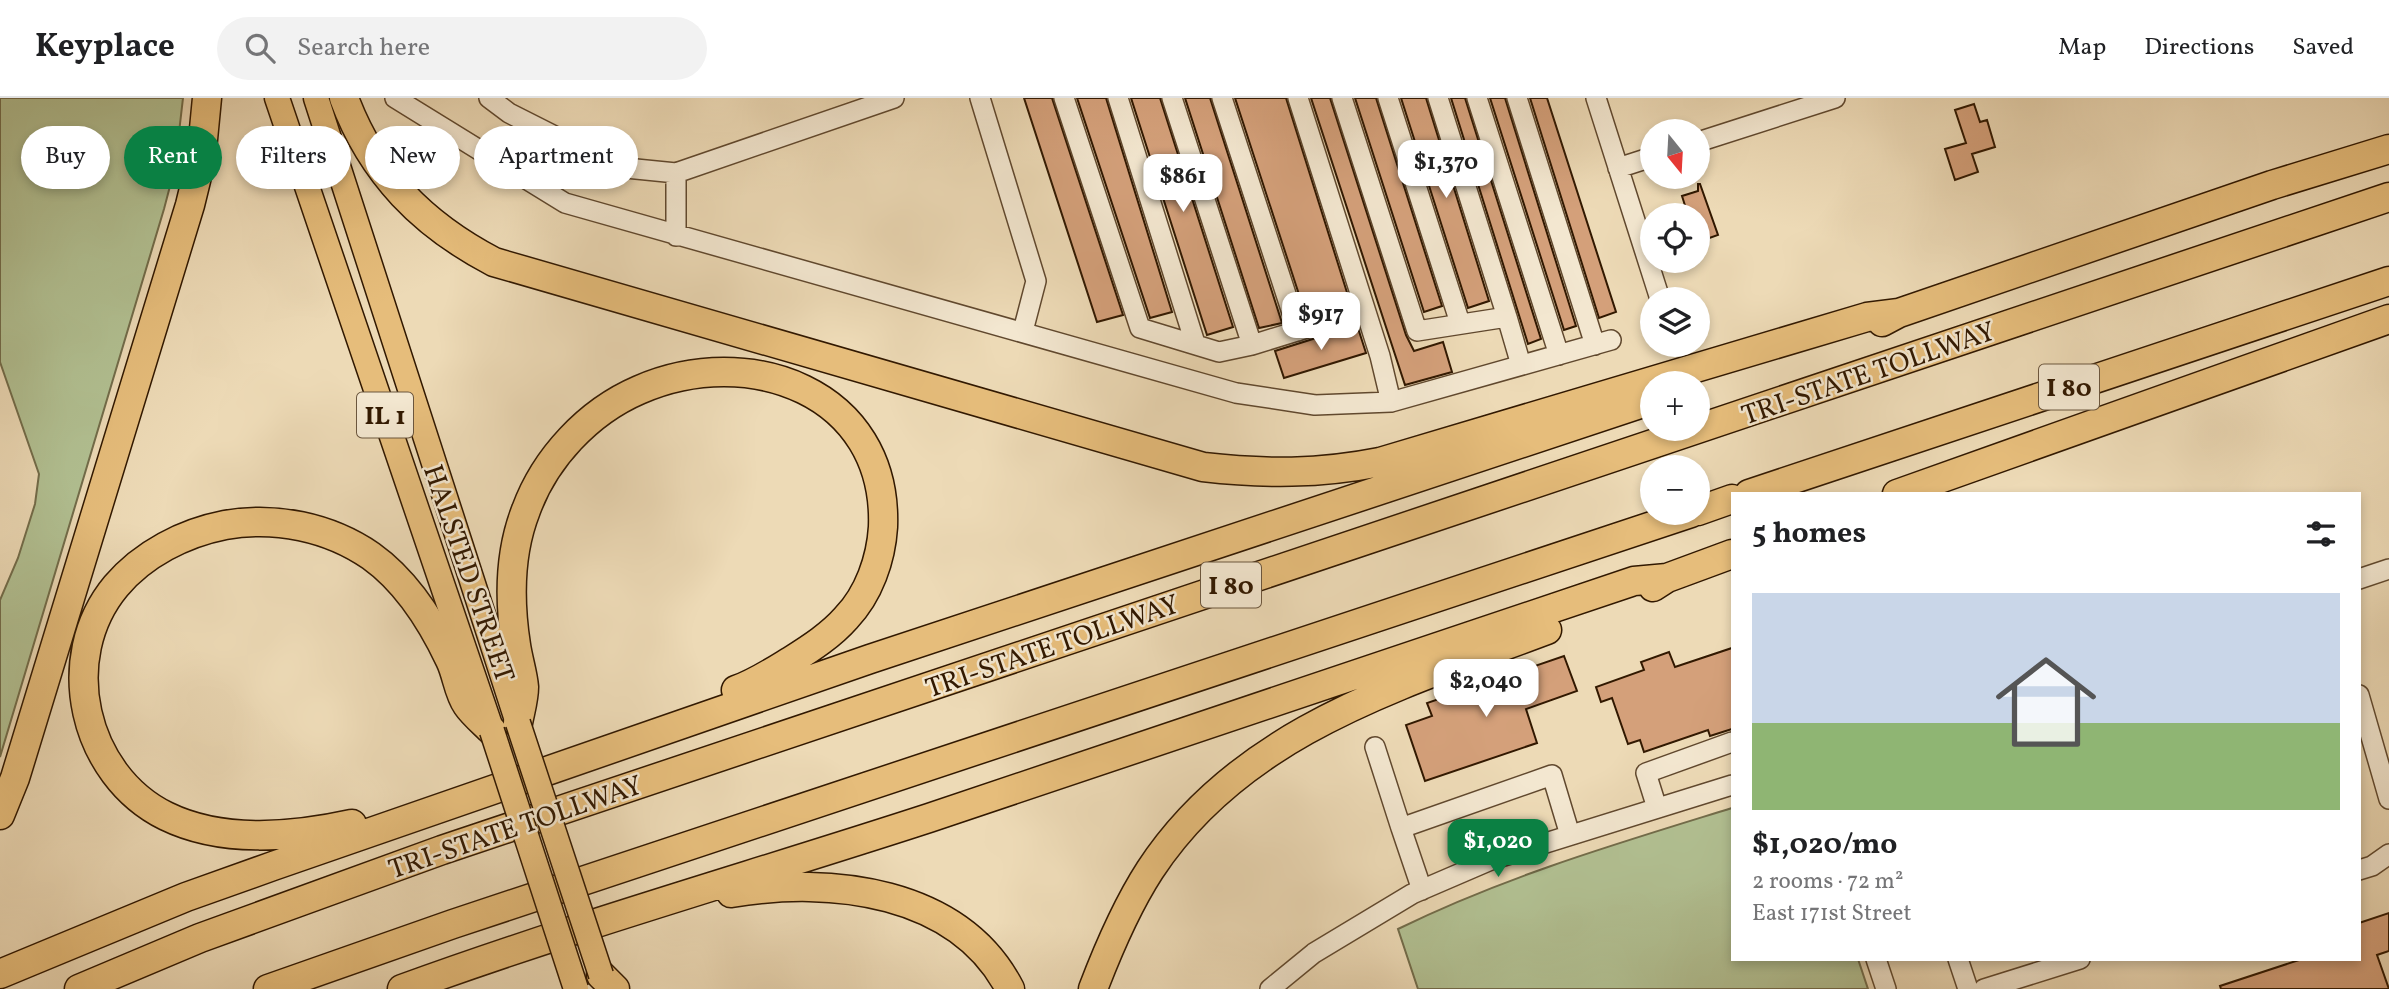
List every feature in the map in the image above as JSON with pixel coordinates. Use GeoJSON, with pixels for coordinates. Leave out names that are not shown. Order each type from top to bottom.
{"type":"FeatureCollection","features":[{"type":"Feature","properties":{"kind":"highway"},"geometry":{"type":"LineString","coordinates":[[0,815],[15,778],[190,205],[201,160],[207,98]]}},
{"type":"Feature","properties":{"kind":"highway"},"geometry":{"type":"LineString","coordinates":[[344,98],[360,138],[396,190],[444,233],[494,262],[1203,467],[1285,474],[1380,462],[1867,317],[1899,313]]}},
{"type":"Feature","properties":{"kind":"highway"},"geometry":{"type":"LineString","coordinates":[[1710,381],[1871,327],[1899,313],[2272,184],[2389,149]]}},
{"type":"Feature","properties":{"kind":"highway","name":"TRI-STATE TOLLWAY"},"geometry":{"type":"LineString","coordinates":[[79,989],[200,938],[442,850],[2389,197]]}},
{"type":"Feature","properties":{"kind":"highway","name":"I 80"},"geometry":{"type":"LineString","coordinates":[[1755,492],[2389,281]]}},
{"type":"Feature","properties":{"kind":"highway"},"geometry":{"type":"LineString","coordinates":[[1903,492],[2389,319]]}},
{"type":"Feature","properties":{"kind":"highway"},"geometry":{"type":"LineString","coordinates":[[454,804],[423,804],[349,824],[276,835],[230,833],[198,827],[151,808],[112,771],[89,722],[84,687],[85,654],[103,604],[116,586],[149,556],[210,528],[267,522],[318,530],[371,556],[400,583],[442,643],[466,704],[505,727],[524,686],[512,609],[515,550],[532,494],[560,452],[584,426],[616,402],[668,379],[705,372],[741,371],[774,377],[803,388],[828,404],[848,423],[863,444],[877,478],[883,532],[878,560],[867,588],[839,625],[789,662],[744,688],[637,733],[601,754]]}},
{"type":"Feature","properties":{"kind":"highway"},"geometry":{"type":"LineString","coordinates":[[0,974],[186,897],[870,659],[1640,404]]}},
{"type":"Feature","properties":{"kind":"highway"},"geometry":{"type":"LineString","coordinates":[[1710,507],[1731,499]]}},
{"type":"Feature","properties":{"kind":"highway"},"geometry":{"type":"LineString","coordinates":[[268,989],[453,923],[1655,525]]}},
{"type":"Feature","properties":{"kind":"highway"},"geometry":{"type":"LineString","coordinates":[[1093,989],[1113,937],[1152,867],[1191,818],[1252,762],[1336,713],[1640,594],[1667,578],[1731,554]]}},
{"type":"Feature","properties":{"kind":"highway"},"geometry":{"type":"LineString","coordinates":[[402,989],[643,908],[926,819],[1634,581],[1667,578]]}},
{"type":"Feature","properties":{"kind":"highway"},"geometry":{"type":"LineString","coordinates":[[643,908],[671,910],[721,895],[765,888],[828,888],[874,893],[927,911],[956,928],[992,960],[1010,989]]}},
{"type":"Feature","properties":{"kind":"main road","name":"HALSTED STREET"},"geometry":{"type":"LineString","coordinates":[[277,98],[505,727],[592,987]]}},
{"type":"Feature","properties":{"kind":"main road","name":"HALSTED STREET"},"geometry":{"type":"LineString","coordinates":[[316,98],[505,727]]}},
{"type":"Feature","properties":{"kind":"street"},"geometry":{"type":"LineString","coordinates":[[395,98],[565,203],[1236,393],[1314,404],[1391,402],[1603,342],[1517,98]]}},
{"type":"Feature","properties":{"kind":"street"},"geometry":{"type":"LineString","coordinates":[[489,98],[509,113],[615,167],[676,173],[865,103],[894,98]]}},
{"type":"Feature","properties":{"kind":"street"},"geometry":{"type":"LineString","coordinates":[[980,98],[1036,281],[1023,331]]}},
{"type":"Feature","properties":{"kind":"street"},"geometry":{"type":"LineString","coordinates":[[1064,98],[1140,328],[1219,352],[1252,345],[1366,310]]}},
{"type":"Feature","properties":{"kind":"street"},"geometry":{"type":"LineString","coordinates":[[1118,98],[1195,343]]}},
{"type":"Feature","properties":{"kind":"street"},"geometry":{"type":"LineString","coordinates":[[1172,98],[1252,345]]}},
{"type":"Feature","properties":{"kind":"street"},"geometry":{"type":"LineString","coordinates":[[1223,98],[1298,331]]}},
{"type":"Feature","properties":{"kind":"street"},"geometry":{"type":"LineString","coordinates":[[1298,98],[1366,310],[1391,402]]}},
{"type":"Feature","properties":{"kind":"street"},"geometry":{"type":"LineString","coordinates":[[1342,98],[1417,331],[1507,317]]}},
{"type":"Feature","properties":{"kind":"street"},"geometry":{"type":"LineString","coordinates":[[1388,98],[1460,323]]}},
{"type":"Feature","properties":{"kind":"street"},"geometry":{"type":"LineString","coordinates":[[1438,98],[1521,365]]}},
{"type":"Feature","properties":{"kind":"street"},"geometry":{"type":"LineString","coordinates":[[1477,98],[1559,355]]}},
{"type":"Feature","properties":{"kind":"street"},"geometry":{"type":"LineString","coordinates":[[1596,98],[1656,287]]}},
{"type":"Feature","properties":{"kind":"street"},"geometry":{"type":"LineString","coordinates":[[1710,138],[1835,98]]}},
{"type":"Feature","properties":{"kind":"street"},"geometry":{"type":"LineString","coordinates":[[1618,168],[1640,161]]}},
{"type":"Feature","properties":{"kind":"street"},"geometry":{"type":"LineString","coordinates":[[676,173],[676,236]]}},
{"type":"Feature","properties":{"kind":"street"},"geometry":{"type":"LineString","coordinates":[[2361,578],[2389,569]]}},
{"type":"Feature","properties":{"kind":"street"},"geometry":{"type":"LineString","coordinates":[[2361,702],[2389,799]]}},
{"type":"Feature","properties":{"kind":"street"},"geometry":{"type":"LineString","coordinates":[[1657,808],[1646,773],[1731,742]]}},
{"type":"Feature","properties":{"kind":"street"},"geometry":{"type":"LineString","coordinates":[[1375,747],[1422,890]]}},
{"type":"Feature","properties":{"kind":"street"},"geometry":{"type":"LineString","coordinates":[[1401,828],[1552,775],[1570,835]]}},
{"type":"Feature","properties":{"kind":"street"},"geometry":{"type":"LineString","coordinates":[[1270,989],[1292,982],[1314,953],[1422,890],[1491,860],[1731,785]]}},
{"type":"Feature","properties":{"kind":"street"},"geometry":{"type":"LineString","coordinates":[[2361,869],[2372,866],[2389,854]]}},
{"type":"Feature","properties":{"kind":"street"},"geometry":{"type":"LineString","coordinates":[[1877,961],[1886,989]]}},
{"type":"Feature","properties":{"kind":"street"},"geometry":{"type":"LineString","coordinates":[[1959,961],[1968,989]]}},
{"type":"Feature","properties":{"kind":"street"},"geometry":{"type":"LineString","coordinates":[[1984,989],[2074,961]]}},
{"type":"Feature","properties":{"kind":"green space"},"geometry":{"type":"Polygon","coordinates":[[[0,98],[183,98],[180,126],[124,126],[124,189],[169,189],[0,757],[0,600],[18,558],[35,504],[39,474],[0,362],[0,98]]]}},
{"type":"Feature","properties":{"kind":"green space"},"geometry":{"type":"Polygon","coordinates":[[[1731,808],[1731,961],[1859,961],[1868,989],[1418,989],[1398,929],[1480,893],[1605,848],[1731,808]]]}},
{"type":"Feature","properties":{"kind":"building"},"geometry":{"type":"Polygon","coordinates":[[[1024,98],[1052,98],[1123,315],[1097,322],[1024,98]]]}},
{"type":"Feature","properties":{"kind":"building"},"geometry":{"type":"Polygon","coordinates":[[[1077,98],[1106,98],[1172,312],[1150,318],[1077,98]]]}},
{"type":"Feature","properties":{"kind":"building"},"geometry":{"type":"Polygon","coordinates":[[[1131,98],[1160,98],[1233,327],[1207,335],[1131,98]]]}},
{"type":"Feature","properties":{"kind":"building"},"geometry":{"type":"Polygon","coordinates":[[[1185,98],[1210,98],[1282,323],[1259,328],[1185,98]]]}},
{"type":"Feature","properties":{"kind":"building"},"geometry":{"type":"Polygon","coordinates":[[[1235,98],[1286,98],[1350,302],[1306,316],[1235,98]]]}},
{"type":"Feature","properties":{"kind":"building"},"geometry":{"type":"Polygon","coordinates":[[[1311,98],[1330,98],[1406,335],[1414,351],[1443,342],[1452,372],[1405,385],[1311,98]]]}},
{"type":"Feature","properties":{"kind":"building"},"geometry":{"type":"Polygon","coordinates":[[[1355,98],[1376,98],[1442,306],[1424,312],[1355,98]]]}},
{"type":"Feature","properties":{"kind":"building"},"geometry":{"type":"Polygon","coordinates":[[[1401,98],[1426,98],[1489,301],[1468,308],[1401,98]]]}},
{"type":"Feature","properties":{"kind":"building"},"geometry":{"type":"Polygon","coordinates":[[[1451,98],[1465,98],[1541,339],[1528,344],[1451,98]]]}},
{"type":"Feature","properties":{"kind":"building"},"geometry":{"type":"Polygon","coordinates":[[[1490,98],[1505,98],[1576,326],[1564,330],[1490,98]]]}},
{"type":"Feature","properties":{"kind":"building"},"geometry":{"type":"Polygon","coordinates":[[[1530,98],[1547,98],[1616,312],[1599,318],[1530,98]]]}},
{"type":"Feature","properties":{"kind":"building"},"geometry":{"type":"Polygon","coordinates":[[[1974,104],[1980,122],[1987,120],[1995,147],[1972,154],[1978,172],[1955,180],[1945,149],[1966,143],[1955,110],[1974,104]]]}},
{"type":"Feature","properties":{"kind":"building"},"geometry":{"type":"Polygon","coordinates":[[[1702,189],[1707,203],[1684,203],[1682,196],[1702,189]]]}},
{"type":"Feature","properties":{"kind":"building"},"geometry":{"type":"Polygon","coordinates":[[[1710,212],[1718,235],[1710,238],[1710,212]]]}},
{"type":"Feature","properties":{"kind":"building"},"geometry":{"type":"Polygon","coordinates":[[[1357,325],[1366,353],[1284,378],[1275,351],[1357,325]]]}},
{"type":"Feature","properties":{"kind":"building"},"geometry":{"type":"Polygon","coordinates":[[[1731,648],[1731,729],[1710,736],[1708,730],[1644,752],[1640,740],[1628,744],[1612,698],[1601,702],[1596,687],[1644,670],[1641,662],[1669,652],[1675,667],[1731,648]]]}},
{"type":"Feature","properties":{"kind":"building"},"geometry":{"type":"Polygon","coordinates":[[[1564,656],[1577,691],[1526,709],[1537,743],[1425,781],[1406,725],[1432,716],[1427,703],[1564,656]]]}},
{"type":"Feature","properties":{"kind":"building"},"geometry":{"type":"Polygon","coordinates":[[[2389,913],[2389,951],[2377,955],[2389,989],[2221,989],[2220,986],[2296,961],[2361,961],[2361,922],[2389,913]]]}}]}
